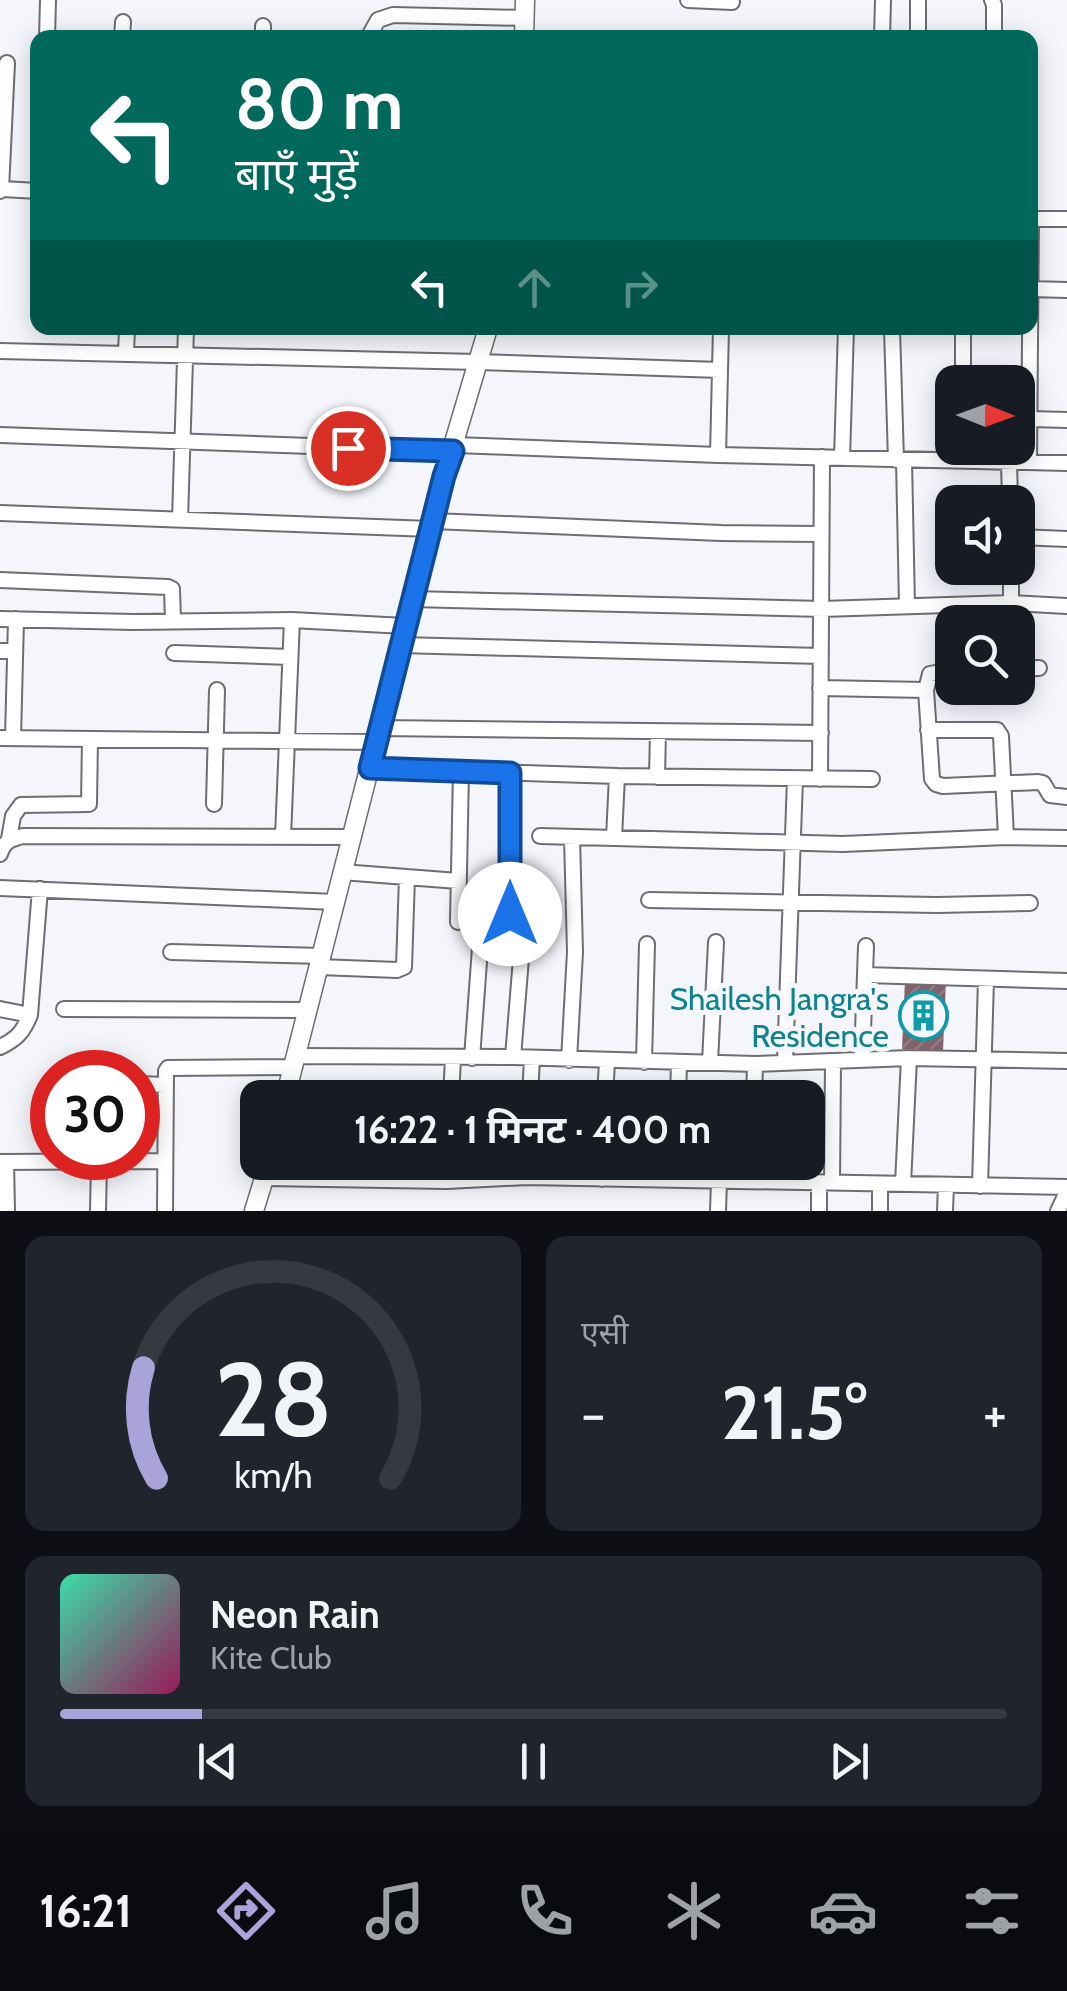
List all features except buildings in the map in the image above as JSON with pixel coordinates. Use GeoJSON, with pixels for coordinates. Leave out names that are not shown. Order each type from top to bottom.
{"type":"FeatureCollection","features":[{"type":"Feature","properties":{"kind":"street"},"geometry":{"type":"LineString","coordinates":[[47,30],[48,0]]}},
{"type":"Feature","properties":{"kind":"street"},"geometry":{"type":"LineString","coordinates":[[688,0],[732,2]]}},
{"type":"Feature","properties":{"kind":"street"},"geometry":{"type":"LineString","coordinates":[[882,30],[883,0]]}},
{"type":"Feature","properties":{"kind":"street"},"geometry":{"type":"LineString","coordinates":[[918,0],[918,30]]}},
{"type":"Feature","properties":{"kind":"street"},"geometry":{"type":"LineString","coordinates":[[992,0],[994,30]]}},
{"type":"Feature","properties":{"kind":"street"},"geometry":{"type":"LineString","coordinates":[[372,30],[378,20],[393,16],[525,9]]}},
{"type":"Feature","properties":{"kind":"street"},"geometry":{"type":"LineString","coordinates":[[7,63],[0,191],[30,191]]}},
{"type":"Feature","properties":{"kind":"street"},"geometry":{"type":"LineString","coordinates":[[1038,220],[1067,220]]}},
{"type":"Feature","properties":{"kind":"street"},"geometry":{"type":"LineString","coordinates":[[1038,289],[1067,290]]}},
{"type":"Feature","properties":{"kind":"street"},"geometry":{"type":"LineString","coordinates":[[126,354],[127,335]]}},
{"type":"Feature","properties":{"kind":"street"},"geometry":{"type":"LineString","coordinates":[[180,520],[186,335]]}},
{"type":"Feature","properties":{"kind":"street"},"geometry":{"type":"LineString","coordinates":[[290,1080],[444,476],[486,335]]}},
{"type":"Feature","properties":{"kind":"street"},"geometry":{"type":"LineString","coordinates":[[718,455],[722,335]]}},
{"type":"Feature","properties":{"kind":"street"},"geometry":{"type":"LineString","coordinates":[[842,458],[846,335]]}},
{"type":"Feature","properties":{"kind":"street"},"geometry":{"type":"LineString","coordinates":[[892,335],[907,606]]}},
{"type":"Feature","properties":{"kind":"street"},"geometry":{"type":"LineString","coordinates":[[963,365],[964,335]]}},
{"type":"Feature","properties":{"kind":"street"},"geometry":{"type":"LineString","coordinates":[[1030,335],[1030,365]]}},
{"type":"Feature","properties":{"kind":"street"},"geometry":{"type":"LineString","coordinates":[[0,351],[720,370]]}},
{"type":"Feature","properties":{"kind":"street"},"geometry":{"type":"LineString","coordinates":[[1035,419],[1067,420]]}},
{"type":"Feature","properties":{"kind":"street"},"geometry":{"type":"LineString","coordinates":[[0,436],[900,460],[935,457]]}},
{"type":"Feature","properties":{"kind":"street"},"geometry":{"type":"LineString","coordinates":[[820,779],[822,457]]}},
{"type":"Feature","properties":{"kind":"street"},"geometry":{"type":"LineString","coordinates":[[1035,462],[1067,463]]}},
{"type":"Feature","properties":{"kind":"street"},"geometry":{"type":"LineString","coordinates":[[0,513],[821,534]]}},
{"type":"Feature","properties":{"kind":"street"},"geometry":{"type":"LineString","coordinates":[[1035,538],[1067,539]]}},
{"type":"Feature","properties":{"kind":"street"},"geometry":{"type":"LineString","coordinates":[[0,580],[168,587],[174,595],[173,621]]}},
{"type":"Feature","properties":{"kind":"street"},"geometry":{"type":"LineString","coordinates":[[1010,585],[1011,603]]}},
{"type":"Feature","properties":{"kind":"street"},"geometry":{"type":"LineString","coordinates":[[412,599],[822,609],[1011,603],[1067,606]]}},
{"type":"Feature","properties":{"kind":"street"},"geometry":{"type":"LineString","coordinates":[[0,619],[292,620],[403,635],[821,656]]}},
{"type":"Feature","properties":{"kind":"street"},"geometry":{"type":"LineString","coordinates":[[16,619],[8,651],[6,738],[286,742],[377,735],[821,734]]}},
{"type":"Feature","properties":{"kind":"street"},"geometry":{"type":"LineString","coordinates":[[283,837],[292,620]]}},
{"type":"Feature","properties":{"kind":"street"},"geometry":{"type":"LineString","coordinates":[[174,653],[290,658]]}},
{"type":"Feature","properties":{"kind":"street"},"geometry":{"type":"LineString","coordinates":[[1035,668],[1039,668]]}},
{"type":"Feature","properties":{"kind":"street"},"geometry":{"type":"LineString","coordinates":[[935,673],[930,674],[926,690],[932,778],[936,784],[1043,783],[1050,795],[1067,797]]}},
{"type":"Feature","properties":{"kind":"street"},"geometry":{"type":"LineString","coordinates":[[820,688],[926,690]]}},
{"type":"Feature","properties":{"kind":"street"},"geometry":{"type":"LineString","coordinates":[[214,804],[218,690]]}},
{"type":"Feature","properties":{"kind":"street"},"geometry":{"type":"LineString","coordinates":[[928,730],[997,730],[1001,736],[1006,838]]}},
{"type":"Feature","properties":{"kind":"street"},"geometry":{"type":"LineString","coordinates":[[657,777],[658,732]]}},
{"type":"Feature","properties":{"kind":"street"},"geometry":{"type":"LineString","coordinates":[[9,839],[13,816],[21,805],[89,804],[90,740]]}},
{"type":"Feature","properties":{"kind":"street"},"geometry":{"type":"LineString","coordinates":[[370,768],[872,780]]}},
{"type":"Feature","properties":{"kind":"street"},"geometry":{"type":"LineString","coordinates":[[458,922],[461,771]]}},
{"type":"Feature","properties":{"kind":"street"},"geometry":{"type":"LineString","coordinates":[[510,773],[510,914]]}},
{"type":"Feature","properties":{"kind":"street"},"geometry":{"type":"LineString","coordinates":[[614,838],[616,776]]}},
{"type":"Feature","properties":{"kind":"street"},"geometry":{"type":"LineString","coordinates":[[786,1062],[795,779]]}},
{"type":"Feature","properties":{"kind":"street"},"geometry":{"type":"LineString","coordinates":[[0,854],[9,839],[24,836],[352,838]]}},
{"type":"Feature","properties":{"kind":"street"},"geometry":{"type":"LineString","coordinates":[[540,836],[843,844],[1067,838]]}},
{"type":"Feature","properties":{"kind":"street"},"geometry":{"type":"LineString","coordinates":[[569,1060],[574,952],[572,837]]}},
{"type":"Feature","properties":{"kind":"street"},"geometry":{"type":"LineString","coordinates":[[342,872],[458,880]]}},
{"type":"Feature","properties":{"kind":"street"},"geometry":{"type":"LineString","coordinates":[[171,952],[398,970],[404,967],[407,877]]}},
{"type":"Feature","properties":{"kind":"street"},"geometry":{"type":"LineString","coordinates":[[0,888],[335,902]]}},
{"type":"Feature","properties":{"kind":"street"},"geometry":{"type":"LineString","coordinates":[[0,1047],[24,1031],[30,1015],[40,889]]}},
{"type":"Feature","properties":{"kind":"street"},"geometry":{"type":"LineString","coordinates":[[649,900],[1030,904]]}},
{"type":"Feature","properties":{"kind":"street"},"geometry":{"type":"LineString","coordinates":[[472,1058],[481,934]]}},
{"type":"Feature","properties":{"kind":"street"},"geometry":{"type":"LineString","coordinates":[[710,1062],[716,942]]}},
{"type":"Feature","properties":{"kind":"street"},"geometry":{"type":"LineString","coordinates":[[644,1062],[648,944]]}},
{"type":"Feature","properties":{"kind":"street"},"geometry":{"type":"LineString","coordinates":[[514,1057],[522,946]]}},
{"type":"Feature","properties":{"kind":"street"},"geometry":{"type":"LineString","coordinates":[[862,1060],[866,946]]}},
{"type":"Feature","properties":{"kind":"street"},"geometry":{"type":"LineString","coordinates":[[866,975],[1067,981]]}},
{"type":"Feature","properties":{"kind":"street"},"geometry":{"type":"LineString","coordinates":[[980,1186],[986,980]]}},
{"type":"Feature","properties":{"kind":"street"},"geometry":{"type":"LineString","coordinates":[[0,1009],[30,1015]]}},
{"type":"Feature","properties":{"kind":"street"},"geometry":{"type":"LineString","coordinates":[[64,1010],[307,1010]]}},
{"type":"Feature","properties":{"kind":"street"},"geometry":{"type":"LineString","coordinates":[[165,1211],[166,1071],[171,1067],[514,1057],[755,1064],[910,1058],[1067,1061]]}},
{"type":"Feature","properties":{"kind":"street"},"geometry":{"type":"LineString","coordinates":[[452,1080],[453,1058]]}},
{"type":"Feature","properties":{"kind":"street"},"geometry":{"type":"LineString","coordinates":[[531,1080],[532,1058]]}},
{"type":"Feature","properties":{"kind":"street"},"geometry":{"type":"LineString","coordinates":[[904,1184],[910,1058]]}},
{"type":"Feature","properties":{"kind":"street"},"geometry":{"type":"LineString","coordinates":[[606,1080],[607,1061]]}},
{"type":"Feature","properties":{"kind":"street"},"geometry":{"type":"LineString","coordinates":[[678,1080],[679,1062]]}},
{"type":"Feature","properties":{"kind":"street"},"geometry":{"type":"LineString","coordinates":[[819,1211],[826,1183],[833,1062]]}},
{"type":"Feature","properties":{"kind":"street"},"geometry":{"type":"LineString","coordinates":[[755,1064],[755,1080]]}},
{"type":"Feature","properties":{"kind":"street"},"geometry":{"type":"LineString","coordinates":[[160,1085],[166,1085]]}},
{"type":"Feature","properties":{"kind":"street"},"geometry":{"type":"LineString","coordinates":[[7,1211],[3,1162],[30,1161]]}},
{"type":"Feature","properties":{"kind":"street"},"geometry":{"type":"LineString","coordinates":[[160,1162],[166,1162]]}},
{"type":"Feature","properties":{"kind":"street"},"geometry":{"type":"LineString","coordinates":[[98,1211],[99,1180]]}},
{"type":"Feature","properties":{"kind":"street"},"geometry":{"type":"LineString","coordinates":[[254,1211],[264,1180]]}},
{"type":"Feature","properties":{"kind":"street"},"geometry":{"type":"LineString","coordinates":[[431,1180],[454,1180]]}},
{"type":"Feature","properties":{"kind":"street"},"geometry":{"type":"LineString","coordinates":[[675,1180],[1067,1190],[1058,1211]]}},
{"type":"Feature","properties":{"kind":"street"},"geometry":{"type":"LineString","coordinates":[[718,1211],[719,1181]]}},
{"type":"Feature","properties":{"kind":"street"},"geometry":{"type":"LineString","coordinates":[[880,1184],[880,1211]]}},
{"type":"Feature","properties":{"kind":"street"},"geometry":{"type":"LineString","coordinates":[[945,1211],[946,1185]]}},
{"type":"Feature","properties":{"kind":"place","name":"Shailesh Jangra's Residence"},"geometry":{"type":"Point","coordinates":[924,1016]}},
{"type":"Feature","properties":{"kind":"route"},"geometry":{"type":"LineString","coordinates":[[348,448],[453,451],[392,672],[370,768],[510,773],[510,914]]}}]}
